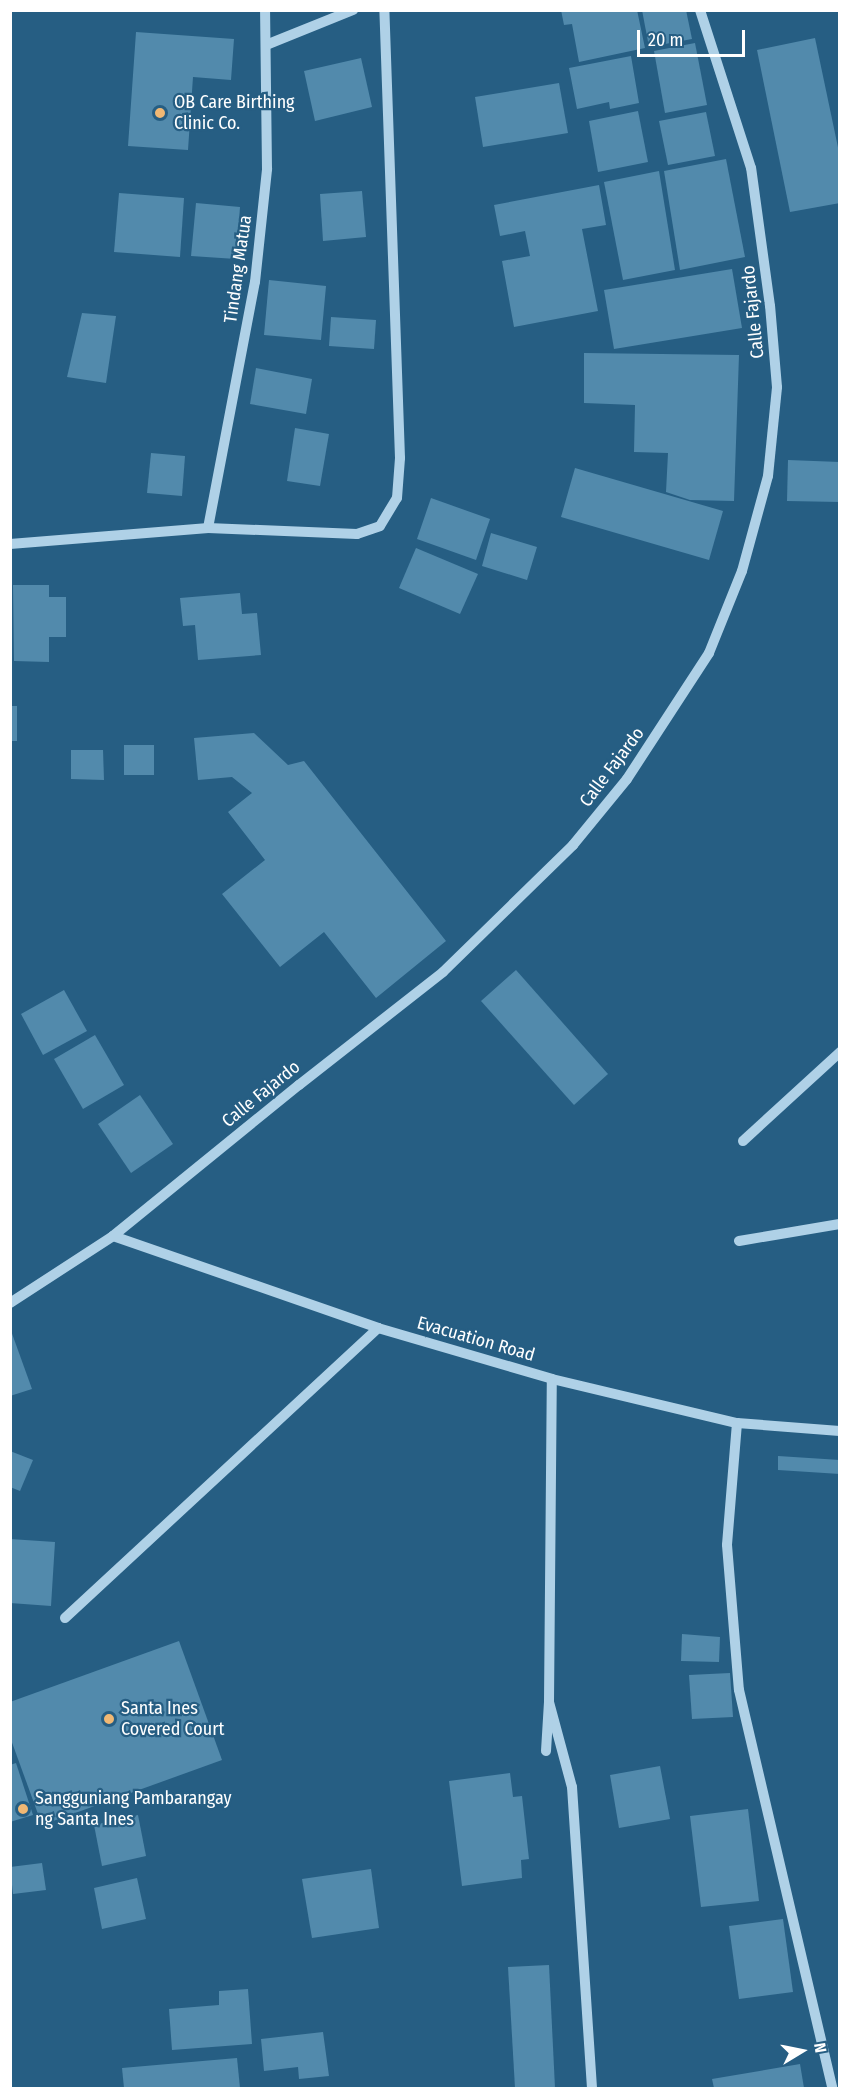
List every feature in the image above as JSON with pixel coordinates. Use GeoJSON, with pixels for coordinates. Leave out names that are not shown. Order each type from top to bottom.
{"type":"FeatureCollection","features":[{"type":"Feature","properties":{"kind":"street","name":"Tindang Matua"},"geometry":{"type":"LineString","coordinates":[[208,528],[255,282],[267,169],[265,10]]}},
{"type":"Feature","properties":{"kind":"street"},"geometry":{"type":"LineString","coordinates":[[266,45],[353,10]]}},
{"type":"Feature","properties":{"kind":"street"},"geometry":{"type":"LineString","coordinates":[[10,544],[208,528],[357,534],[380,526],[397,498],[400,446],[384,10]]}},
{"type":"Feature","properties":{"kind":"street","name":"Calle Fajardo"},"geometry":{"type":"LineString","coordinates":[[10,1304],[113,1236],[443,972],[573,845],[627,778],[709,653],[742,571],[768,476],[777,387],[770,306],[752,168],[700,10]]}},
{"type":"Feature","properties":{"kind":"street"},"geometry":{"type":"LineString","coordinates":[[743,1141],[840,1052]]}},
{"type":"Feature","properties":{"kind":"street"},"geometry":{"type":"LineString","coordinates":[[739,1241],[840,1224]]}},
{"type":"Feature","properties":{"kind":"street","name":"Evacuation Road"},"geometry":{"type":"LineString","coordinates":[[113,1236],[378,1328],[552,1379],[737,1423],[840,1431]]}},
{"type":"Feature","properties":{"kind":"street"},"geometry":{"type":"LineString","coordinates":[[66,1618],[378,1328]]}},
{"type":"Feature","properties":{"kind":"street"},"geometry":{"type":"LineString","coordinates":[[546,1751],[549,1702],[552,1379]]}},
{"type":"Feature","properties":{"kind":"street"},"geometry":{"type":"LineString","coordinates":[[737,1423],[727,1545],[739,1690],[832,2088]]}},
{"type":"Feature","properties":{"kind":"street"},"geometry":{"type":"LineString","coordinates":[[549,1702],[572,1787],[592,2088]]}},
{"type":"Feature","properties":{"kind":"building"},"geometry":{"type":"Polygon","coordinates":[[[561,10],[637,10],[645,48],[579,62],[572,24],[564,25],[561,10]]]}},
{"type":"Feature","properties":{"kind":"building"},"geometry":{"type":"Polygon","coordinates":[[[642,10],[686,10],[692,39],[649,47],[642,10]]]}},
{"type":"Feature","properties":{"kind":"building","name":"OB Care Birthing Clinic Co."},"geometry":{"type":"Polygon","coordinates":[[[136,32],[234,39],[231,80],[193,77],[188,150],[128,146],[136,32]]]}},
{"type":"Feature","properties":{"kind":"building"},"geometry":{"type":"Polygon","coordinates":[[[815,38],[840,157],[840,203],[790,212],[757,50],[815,38]]]}},
{"type":"Feature","properties":{"kind":"building"},"geometry":{"type":"Polygon","coordinates":[[[695,43],[707,105],[665,113],[654,51],[695,43]]]}},
{"type":"Feature","properties":{"kind":"building"},"geometry":{"type":"Polygon","coordinates":[[[631,56],[639,103],[610,109],[609,102],[577,109],[569,68],[631,56]]]}},
{"type":"Feature","properties":{"kind":"building"},"geometry":{"type":"Polygon","coordinates":[[[361,58],[372,107],[315,121],[304,71],[361,58]]]}},
{"type":"Feature","properties":{"kind":"building"},"geometry":{"type":"Polygon","coordinates":[[[559,83],[568,133],[483,147],[475,97],[559,83]]]}},
{"type":"Feature","properties":{"kind":"building"},"geometry":{"type":"Polygon","coordinates":[[[638,111],[648,162],[598,172],[589,121],[638,111]]]}},
{"type":"Feature","properties":{"kind":"building"},"geometry":{"type":"Polygon","coordinates":[[[706,112],[715,156],[668,165],[659,121],[706,112]]]}},
{"type":"Feature","properties":{"kind":"building"},"geometry":{"type":"Polygon","coordinates":[[[726,159],[745,257],[680,270],[664,171],[726,159]]]}},
{"type":"Feature","properties":{"kind":"building"},"geometry":{"type":"Polygon","coordinates":[[[659,171],[675,270],[623,280],[604,182],[659,171]]]}},
{"type":"Feature","properties":{"kind":"building"},"geometry":{"type":"Polygon","coordinates":[[[599,185],[606,225],[582,229],[598,311],[514,327],[502,261],[530,256],[525,231],[500,236],[494,205],[599,185]]]}},
{"type":"Feature","properties":{"kind":"building"},"geometry":{"type":"Polygon","coordinates":[[[362,191],[366,237],[323,241],[320,194],[362,191]]]}},
{"type":"Feature","properties":{"kind":"building"},"geometry":{"type":"Polygon","coordinates":[[[119,193],[184,198],[180,257],[114,252],[119,193]]]}},
{"type":"Feature","properties":{"kind":"building"},"geometry":{"type":"Polygon","coordinates":[[[196,203],[240,207],[236,259],[191,256],[196,203]]]}},
{"type":"Feature","properties":{"kind":"building"},"geometry":{"type":"Polygon","coordinates":[[[732,269],[742,328],[614,349],[604,290],[732,269]]]}},
{"type":"Feature","properties":{"kind":"building"},"geometry":{"type":"Polygon","coordinates":[[[269,280],[326,286],[321,340],[264,335],[269,280]]]}},
{"type":"Feature","properties":{"kind":"building"},"geometry":{"type":"Polygon","coordinates":[[[82,313],[116,316],[106,383],[67,377],[82,313]]]}},
{"type":"Feature","properties":{"kind":"building"},"geometry":{"type":"Polygon","coordinates":[[[331,317],[376,320],[374,349],[329,346],[331,317]]]}},
{"type":"Feature","properties":{"kind":"building"},"geometry":{"type":"Polygon","coordinates":[[[584,353],[739,355],[734,501],[690,500],[666,492],[668,453],[634,452],[635,405],[584,403],[584,353]]]}},
{"type":"Feature","properties":{"kind":"building"},"geometry":{"type":"Polygon","coordinates":[[[256,368],[312,379],[306,414],[250,404],[256,368]]]}},
{"type":"Feature","properties":{"kind":"building"},"geometry":{"type":"Polygon","coordinates":[[[295,428],[329,434],[320,486],[287,481],[295,428]]]}},
{"type":"Feature","properties":{"kind":"building"},"geometry":{"type":"Polygon","coordinates":[[[151,453],[185,456],[182,496],[147,493],[151,453]]]}},
{"type":"Feature","properties":{"kind":"building"},"geometry":{"type":"Polygon","coordinates":[[[788,460],[840,462],[840,502],[787,501],[788,460]]]}},
{"type":"Feature","properties":{"kind":"building"},"geometry":{"type":"Polygon","coordinates":[[[575,468],[723,511],[709,560],[561,517],[575,468]]]}},
{"type":"Feature","properties":{"kind":"building"},"geometry":{"type":"Polygon","coordinates":[[[431,498],[490,519],[476,560],[417,539],[431,498]]]}},
{"type":"Feature","properties":{"kind":"building"},"geometry":{"type":"Polygon","coordinates":[[[491,533],[537,547],[527,580],[482,566],[491,533]]]}},
{"type":"Feature","properties":{"kind":"building"},"geometry":{"type":"Polygon","coordinates":[[[416,548],[478,574],[460,614],[399,588],[416,548]]]}},
{"type":"Feature","properties":{"kind":"building"},"geometry":{"type":"Polygon","coordinates":[[[13,585],[49,585],[49,597],[66,597],[66,637],[49,637],[49,662],[14,661],[13,585]]]}},
{"type":"Feature","properties":{"kind":"building"},"geometry":{"type":"Polygon","coordinates":[[[240,593],[242,614],[257,613],[261,655],[198,660],[195,625],[183,626],[180,598],[240,593]]]}},
{"type":"Feature","properties":{"kind":"building"},"geometry":{"type":"Polygon","coordinates":[[[10,706],[17,706],[17,741],[10,741],[10,706]]]}},
{"type":"Feature","properties":{"kind":"building"},"geometry":{"type":"Polygon","coordinates":[[[254,733],[288,765],[304,761],[446,941],[376,998],[324,932],[280,967],[222,894],[265,860],[228,812],[252,793],[232,777],[198,780],[194,738],[254,733]]]}},
{"type":"Feature","properties":{"kind":"building"},"geometry":{"type":"Polygon","coordinates":[[[124,745],[154,745],[154,775],[124,775],[124,745]]]}},
{"type":"Feature","properties":{"kind":"building"},"geometry":{"type":"Polygon","coordinates":[[[71,750],[103,750],[104,780],[71,779],[71,750]]]}},
{"type":"Feature","properties":{"kind":"building"},"geometry":{"type":"Polygon","coordinates":[[[516,970],[608,1074],[574,1105],[481,1001],[516,970]]]}},
{"type":"Feature","properties":{"kind":"building"},"geometry":{"type":"Polygon","coordinates":[[[64,990],[87,1031],[43,1055],[21,1014],[64,990]]]}},
{"type":"Feature","properties":{"kind":"building"},"geometry":{"type":"Polygon","coordinates":[[[95,1035],[124,1085],[83,1109],[54,1059],[95,1035]]]}},
{"type":"Feature","properties":{"kind":"building"},"geometry":{"type":"Polygon","coordinates":[[[140,1095],[173,1144],[131,1173],[98,1124],[140,1095]]]}},
{"type":"Feature","properties":{"kind":"building"},"geometry":{"type":"Polygon","coordinates":[[[10,1328],[32,1389],[10,1396],[10,1328]]]}},
{"type":"Feature","properties":{"kind":"building"},"geometry":{"type":"Polygon","coordinates":[[[10,1451],[33,1460],[20,1491],[10,1487],[10,1451]]]}},
{"type":"Feature","properties":{"kind":"building"},"geometry":{"type":"Polygon","coordinates":[[[778,1456],[840,1460],[840,1474],[778,1470],[778,1456]]]}},
{"type":"Feature","properties":{"kind":"building"},"geometry":{"type":"Polygon","coordinates":[[[10,1539],[55,1542],[51,1606],[10,1603],[10,1539]]]}},
{"type":"Feature","properties":{"kind":"building"},"geometry":{"type":"Polygon","coordinates":[[[682,1634],[720,1637],[719,1662],[681,1661],[682,1634]]]}},
{"type":"Feature","properties":{"kind":"building","name":"Santa Ines Covered Court"},"geometry":{"type":"Polygon","coordinates":[[[179,1641],[222,1760],[42,1825],[10,1737],[10,1702],[179,1641]]]}},
{"type":"Feature","properties":{"kind":"building"},"geometry":{"type":"Polygon","coordinates":[[[730,1673],[733,1717],[692,1719],[689,1675],[730,1673]]]}},
{"type":"Feature","properties":{"kind":"building"},"geometry":{"type":"Polygon","coordinates":[[[16,1763],[33,1815],[10,1822],[10,1765],[16,1763]]]}},
{"type":"Feature","properties":{"kind":"building"},"geometry":{"type":"Polygon","coordinates":[[[660,1766],[670,1819],[619,1828],[610,1775],[660,1766]]]}},
{"type":"Feature","properties":{"kind":"building"},"geometry":{"type":"Polygon","coordinates":[[[510,1773],[513,1797],[522,1796],[529,1859],[521,1860],[522,1878],[462,1886],[449,1781],[510,1773]]]}},
{"type":"Feature","properties":{"kind":"building"},"geometry":{"type":"Polygon","coordinates":[[[748,1809],[759,1901],[701,1907],[690,1816],[748,1809]]]}},
{"type":"Feature","properties":{"kind":"building"},"geometry":{"type":"Polygon","coordinates":[[[138,1815],[146,1856],[102,1866],[94,1825],[138,1815]]]}},
{"type":"Feature","properties":{"kind":"building"},"geometry":{"type":"Polygon","coordinates":[[[42,1863],[46,1890],[13,1894],[10,1867],[42,1863]]]}},
{"type":"Feature","properties":{"kind":"building"},"geometry":{"type":"Polygon","coordinates":[[[371,1869],[379,1928],[312,1938],[302,1879],[371,1869]]]}},
{"type":"Feature","properties":{"kind":"building"},"geometry":{"type":"Polygon","coordinates":[[[137,1878],[146,1919],[102,1929],[94,1888],[137,1878]]]}},
{"type":"Feature","properties":{"kind":"building"},"geometry":{"type":"Polygon","coordinates":[[[783,1919],[793,1992],[739,1999],[729,1926],[783,1919]]]}},
{"type":"Feature","properties":{"kind":"building"},"geometry":{"type":"Polygon","coordinates":[[[549,1965],[555,2088],[515,2088],[508,1967],[549,1965]]]}},
{"type":"Feature","properties":{"kind":"building"},"geometry":{"type":"Polygon","coordinates":[[[248,1989],[252,2044],[172,2050],[169,2009],[219,2005],[219,1991],[248,1989]]]}},
{"type":"Feature","properties":{"kind":"building"},"geometry":{"type":"Polygon","coordinates":[[[323,2032],[329,2076],[299,2079],[298,2067],[264,2071],[261,2039],[323,2032]]]}},
{"type":"Feature","properties":{"kind":"building"},"geometry":{"type":"Polygon","coordinates":[[[237,2058],[240,2088],[124,2088],[122,2068],[237,2058]]]}},
{"type":"Feature","properties":{"kind":"building"},"geometry":{"type":"Polygon","coordinates":[[[800,2064],[804,2088],[714,2088],[712,2079],[800,2064]]]}},
{"type":"Feature","properties":{"kind":"place","name":"OB Care Birthing Clinic Co."},"geometry":{"type":"Point","coordinates":[160,113]}},
{"type":"Feature","properties":{"kind":"place","name":"Santa Ines Covered Court"},"geometry":{"type":"Point","coordinates":[109,1719]}},
{"type":"Feature","properties":{"kind":"place","name":"Sangguniang Pambarangay ng Santa Ines"},"geometry":{"type":"Point","coordinates":[23,1809]}}]}
